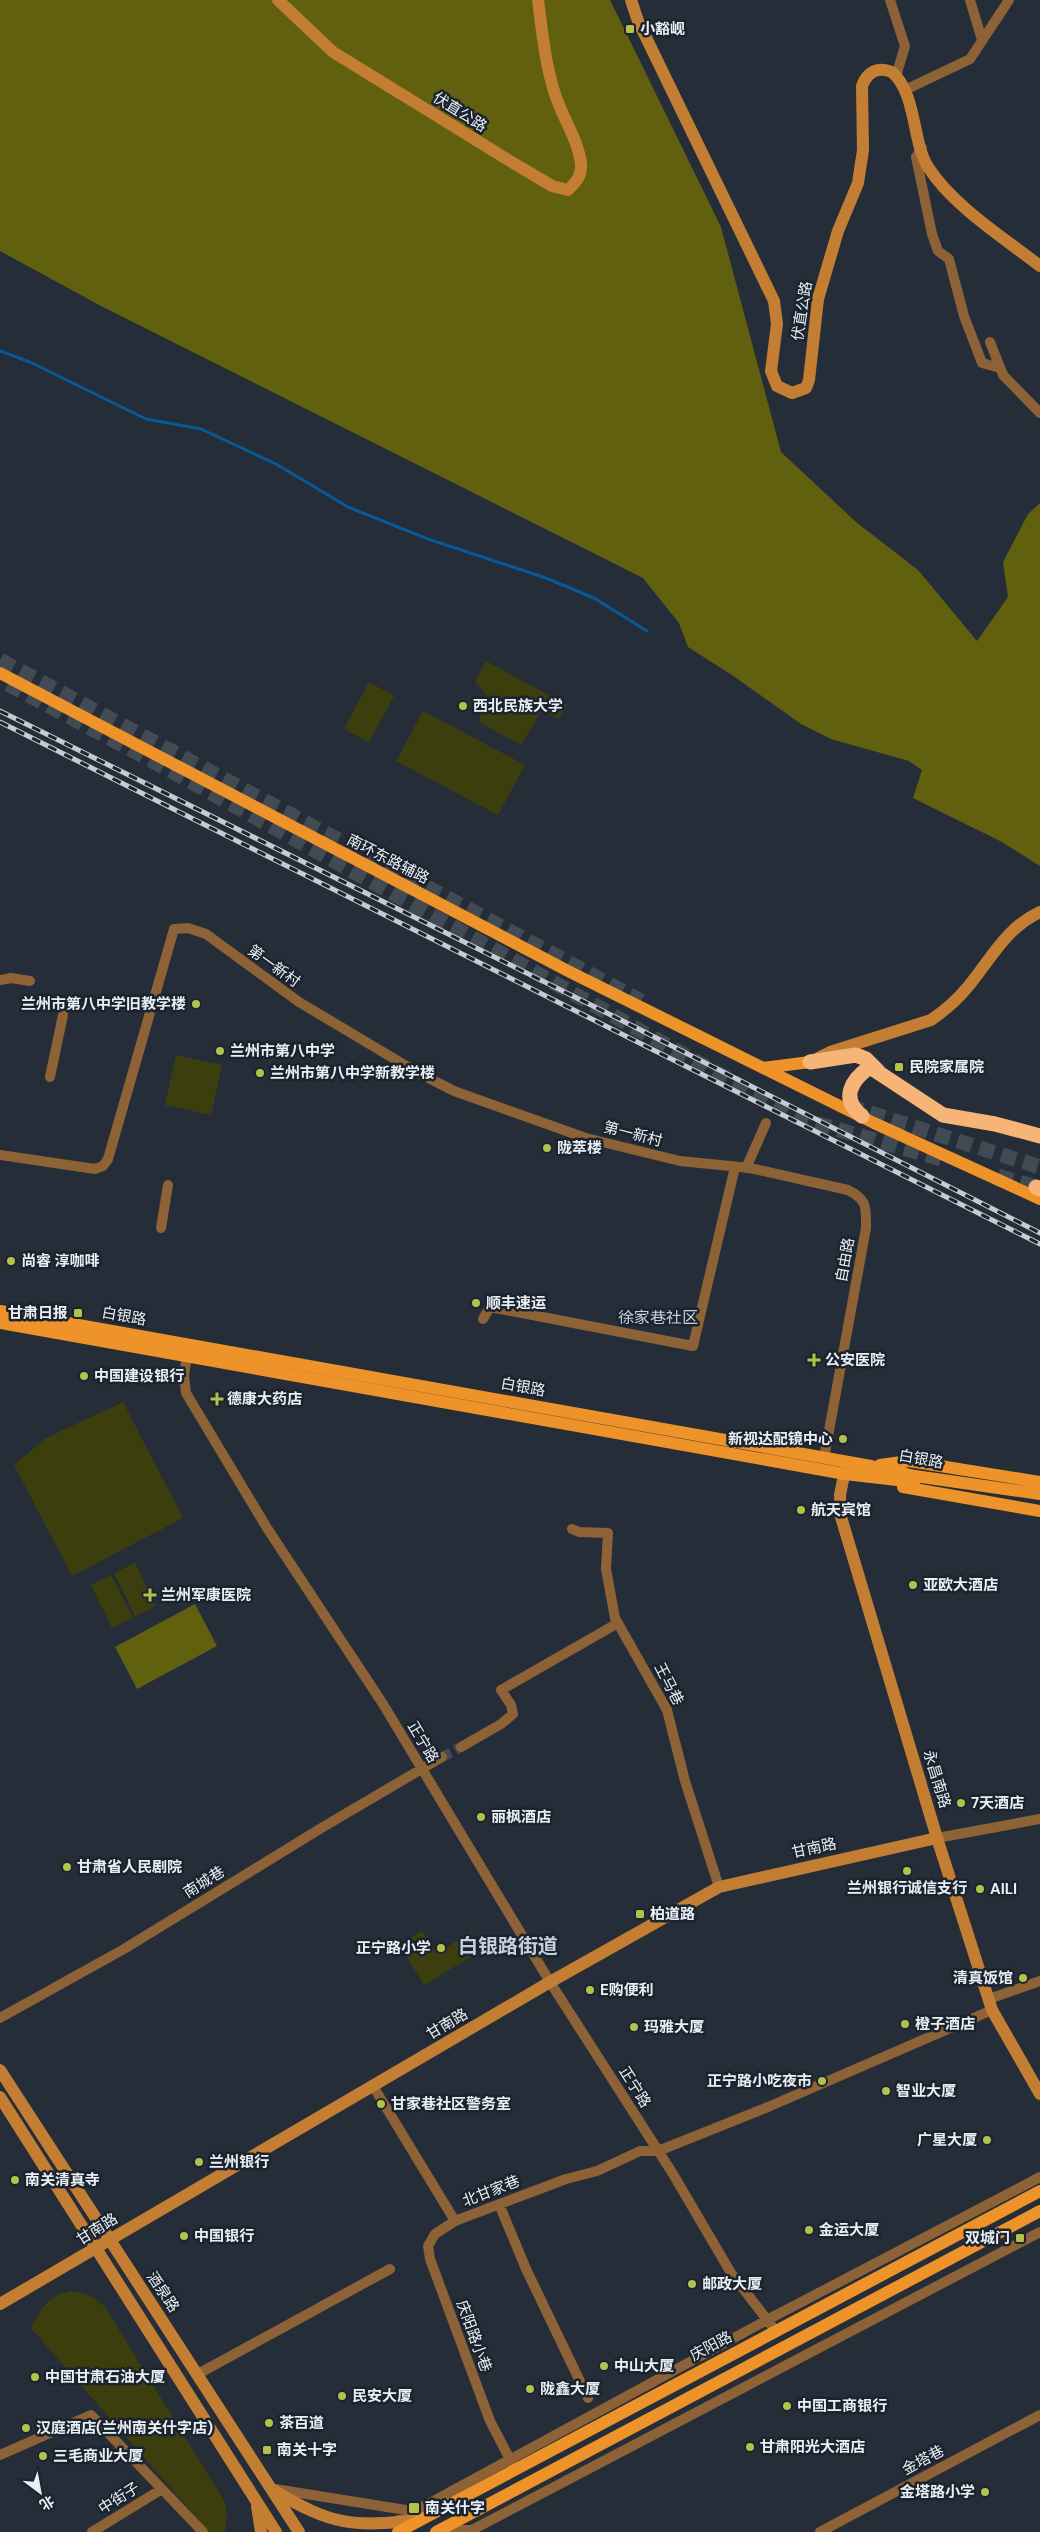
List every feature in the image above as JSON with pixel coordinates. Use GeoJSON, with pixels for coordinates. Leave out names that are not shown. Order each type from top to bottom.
{"type":"FeatureCollection","features":[{"type":"Feature","properties":{"kind":"highway"},"geometry":{"type":"LineString","coordinates":[[810,1062],[856,1055],[866,1059],[878,1072]]}},
{"type":"Feature","properties":{"kind":"highway"},"geometry":{"type":"LineString","coordinates":[[862,1116],[853,1109],[850,1100],[852,1086],[856,1078],[870,1067],[943,1115],[995,1124],[1040,1136]]}},
{"type":"Feature","properties":{"kind":"main road","name":"伏直公路"},"geometry":{"type":"LineString","coordinates":[[278,0],[333,52],[510,162],[552,186],[568,190],[579,179],[581,165],[577,148],[554,92],[544,52],[538,0]]}},
{"type":"Feature","properties":{"kind":"main road","name":"伏直公路"},"geometry":{"type":"LineString","coordinates":[[631,0],[638,21],[774,301],[777,324],[771,371],[777,386],[792,393],[806,388],[809,380],[818,299],[838,231],[858,183],[863,150],[864,80],[873,71],[879,69],[886,70],[896,76]]}},
{"type":"Feature","properties":{"kind":"main road"},"geometry":{"type":"LineString","coordinates":[[896,76],[905,90],[927,166],[949,194],[1040,266]]}},
{"type":"Feature","properties":{"kind":"main road","name":"南环东路辅路"},"geometry":{"type":"LineString","coordinates":[[0,673],[562,968],[982,1174],[1039,1192]]}},
{"type":"Feature","properties":{"kind":"main road"},"geometry":{"type":"LineString","coordinates":[[763,1068],[810,1062],[830,1052],[931,1020],[944,1011],[966,989],[1008,934],[1026,918],[1040,912]]}},
{"type":"Feature","properties":{"kind":"main road","name":"白银路"},"geometry":{"type":"LineString","coordinates":[[0,1311],[187,1349],[846,1468],[915,1479],[1040,1494]]}},
{"type":"Feature","properties":{"kind":"main road","name":"白银路"},"geometry":{"type":"LineString","coordinates":[[0,1323],[187,1349],[824,1458],[846,1468]]}},
{"type":"Feature","properties":{"kind":"main road"},"geometry":{"type":"LineString","coordinates":[[870,1472],[909,1461],[1040,1482]]}},
{"type":"Feature","properties":{"kind":"main road","name":"永昌南路"},"geometry":{"type":"LineString","coordinates":[[846,1468],[840,1495],[841,1517],[937,1838],[990,2004],[1040,2094]]}},
{"type":"Feature","properties":{"kind":"main road"},"geometry":{"type":"LineString","coordinates":[[870,1472],[908,1488],[1040,1511]]}},
{"type":"Feature","properties":{"kind":"main road","name":"白银路"},"geometry":{"type":"LineString","coordinates":[[915,1479],[1040,1503]]}},
{"type":"Feature","properties":{"kind":"main road","name":"甘南路"},"geometry":{"type":"LineString","coordinates":[[0,2304],[97,2249],[550,1982],[719,1886],[937,1838]]}},
{"type":"Feature","properties":{"kind":"main road","name":"酒泉路"},"geometry":{"type":"LineString","coordinates":[[0,2070],[299,2532]]}},
{"type":"Feature","properties":{"kind":"main road"},"geometry":{"type":"LineString","coordinates":[[0,2097],[276,2532]]}},
{"type":"Feature","properties":{"kind":"main road","name":"庆阳路"},"geometry":{"type":"LineString","coordinates":[[396,2527],[771,2325],[1040,2191]]}},
{"type":"Feature","properties":{"kind":"main road"},"geometry":{"type":"LineString","coordinates":[[437,2531],[1040,2211]]}},
{"type":"Feature","properties":{"kind":"main road"},"geometry":{"type":"LineString","coordinates":[[271,2489],[315,2514],[339,2522],[396,2527]]}},
{"type":"Feature","properties":{"kind":"main road"},"geometry":{"type":"LineString","coordinates":[[254,2497],[261,2532]]}},
{"type":"Feature","properties":{"kind":"street"},"geometry":{"type":"LineString","coordinates":[[890,0],[905,46],[896,76]]}},
{"type":"Feature","properties":{"kind":"street"},"geometry":{"type":"LineString","coordinates":[[970,0],[982,40]]}},
{"type":"Feature","properties":{"kind":"street"},"geometry":{"type":"LineString","coordinates":[[905,90],[970,59],[1009,0]]}},
{"type":"Feature","properties":{"kind":"street"},"geometry":{"type":"LineString","coordinates":[[922,148],[916,157],[918,172],[932,234],[938,251],[949,259],[964,316],[982,363],[1000,368]]}},
{"type":"Feature","properties":{"kind":"street"},"geometry":{"type":"LineString","coordinates":[[990,342],[1003,375],[1040,413]]}},
{"type":"Feature","properties":{"kind":"street","name":"第一新村"},"geometry":{"type":"LineString","coordinates":[[0,1155],[95,1169],[103,1166],[108,1159],[174,929],[188,928],[206,934],[305,1006],[413,1070],[454,1091],[586,1138],[680,1161],[735,1167]]}},
{"type":"Feature","properties":{"kind":"street"},"geometry":{"type":"LineString","coordinates":[[0,980],[11,978],[30,980]]}},
{"type":"Feature","properties":{"kind":"street"},"geometry":{"type":"LineString","coordinates":[[50,1077],[63,1015]]}},
{"type":"Feature","properties":{"kind":"street"},"geometry":{"type":"LineString","coordinates":[[746,1168],[766,1123]]}},
{"type":"Feature","properties":{"kind":"street"},"geometry":{"type":"LineString","coordinates":[[483,1319],[490,1307],[693,1346],[735,1167]]}},
{"type":"Feature","properties":{"kind":"street","name":"自由路"},"geometry":{"type":"LineString","coordinates":[[735,1167],[848,1190],[857,1195],[867,1207],[866,1228],[824,1458]]}},
{"type":"Feature","properties":{"kind":"street"},"geometry":{"type":"LineString","coordinates":[[161,1228],[168,1185]]}},
{"type":"Feature","properties":{"kind":"street","name":"正宁路"},"geometry":{"type":"LineString","coordinates":[[187,1349],[184,1375],[186,1393],[267,1528],[383,1704],[550,1982],[658,2151],[730,2273],[771,2325]]}},
{"type":"Feature","properties":{"kind":"street","name":"王马巷"},"geometry":{"type":"LineString","coordinates":[[572,1529],[579,1532],[608,1533],[606,1569],[618,1623],[667,1710],[686,1781],[719,1886]]}},
{"type":"Feature","properties":{"kind":"street"},"geometry":{"type":"LineString","coordinates":[[461,1747],[501,1724],[513,1714],[511,1705],[501,1690],[618,1623]]}},
{"type":"Feature","properties":{"kind":"street","name":"南城巷"},"geometry":{"type":"LineString","coordinates":[[0,2018],[124,1949],[422,1768],[442,1758]]}},
{"type":"Feature","properties":{"kind":"street"},"geometry":{"type":"LineString","coordinates":[[937,1838],[1040,1819]]}},
{"type":"Feature","properties":{"kind":"street"},"geometry":{"type":"LineString","coordinates":[[658,2151],[768,2107],[1040,1981]]}},
{"type":"Feature","properties":{"kind":"street","name":"北甘家巷"},"geometry":{"type":"LineString","coordinates":[[373,2086],[455,2221],[566,2179],[597,2171],[640,2151],[658,2151]]}},
{"type":"Feature","properties":{"kind":"street"},"geometry":{"type":"LineString","coordinates":[[771,2325],[1040,2177]]}},
{"type":"Feature","properties":{"kind":"street"},"geometry":{"type":"LineString","coordinates":[[499,2204],[526,2269],[588,2398]]}},
{"type":"Feature","properties":{"kind":"street","name":"庆阳路小巷"},"geometry":{"type":"LineString","coordinates":[[455,2221],[435,2234],[428,2246],[430,2259],[490,2421],[512,2464]]}},
{"type":"Feature","properties":{"kind":"street"},"geometry":{"type":"LineString","coordinates":[[437,2531],[472,2530],[1040,2232]]}},
{"type":"Feature","properties":{"kind":"street"},"geometry":{"type":"LineString","coordinates":[[198,2374],[390,2269]]}},
{"type":"Feature","properties":{"kind":"street"},"geometry":{"type":"LineString","coordinates":[[0,2455],[91,2415],[204,2532]]}},
{"type":"Feature","properties":{"kind":"street","name":"金塔巷"},"geometry":{"type":"LineString","coordinates":[[820,2532],[1040,2415]]}},
{"type":"Feature","properties":{"kind":"street","name":"中街子"},"geometry":{"type":"LineString","coordinates":[[92,2532],[162,2489]]}},
{"type":"Feature","properties":{"kind":"street"},"geometry":{"type":"LineString","coordinates":[[271,2489],[416,2516]]}},
{"type":"Feature","properties":{"kind":"shaded area"},"geometry":{"type":"Polygon","coordinates":[[[0,0],[610,0],[721,227],[781,452],[856,522],[918,570],[977,641],[1008,597],[1003,562],[1028,514],[1040,503],[1040,866],[1002,842],[913,798],[922,770],[909,761],[831,739],[801,724],[732,675],[688,647],[679,623],[643,578],[101,306],[0,251],[0,0]]]}},
{"type":"Feature","properties":{"kind":"shaded area"},"geometry":{"type":"Polygon","coordinates":[[[486,661],[567,705],[559,719],[541,711],[521,745],[479,722],[486,695],[475,682],[486,661]]]}},
{"type":"Feature","properties":{"kind":"shaded area"},"geometry":{"type":"Polygon","coordinates":[[[369,682],[394,696],[369,742],[344,729],[369,682]]]}},
{"type":"Feature","properties":{"kind":"shaded area"},"geometry":{"type":"Polygon","coordinates":[[[423,711],[525,765],[498,815],[396,761],[423,711]]]}},
{"type":"Feature","properties":{"kind":"shaded area"},"geometry":{"type":"Polygon","coordinates":[[[176,1055],[222,1065],[211,1115],[165,1105],[176,1055]]]}},
{"type":"Feature","properties":{"kind":"shaded area"},"geometry":{"type":"Polygon","coordinates":[[[123,1402],[183,1518],[72,1576],[14,1465],[46,1438],[123,1402]]]}},
{"type":"Feature","properties":{"kind":"shaded area"},"geometry":{"type":"Polygon","coordinates":[[[135,1563],[156,1606],[135,1616],[114,1573],[135,1563]]]}},
{"type":"Feature","properties":{"kind":"shaded area"},"geometry":{"type":"Polygon","coordinates":[[[111,1575],[133,1618],[112,1628],[91,1585],[111,1575]]]}},
{"type":"Feature","properties":{"kind":"shaded area"},"geometry":{"type":"Polygon","coordinates":[[[195,1604],[217,1646],[137,1689],[115,1647],[195,1604]]]}},
{"type":"Feature","properties":{"kind":"shaded area"},"geometry":{"type":"Polygon","coordinates":[[[422,1931],[436,1954],[471,1932],[482,1950],[424,1985],[399,1945],[422,1931]]]}},
{"type":"Feature","properties":{"kind":"shaded area"},"geometry":{"type":"Polygon","coordinates":[[[71,2291],[90,2296],[105,2307],[225,2502],[227,2516],[225,2532],[209,2532],[31,2328],[46,2304],[56,2296],[71,2291]]]}},
{"type":"Feature","properties":{"kind":"waterway"},"geometry":{"type":"LineString","coordinates":[[0,351],[30,362],[146,419],[201,429],[276,464],[348,507],[428,539],[546,578],[594,598],[647,631]]}},
{"type":"Feature","properties":{"kind":"tunnel"},"geometry":{"type":"LineString","coordinates":[[0,660],[641,1001]]}},
{"type":"Feature","properties":{"kind":"tunnel"},"geometry":{"type":"LineString","coordinates":[[8,684],[188,780],[798,1118],[948,1161]]}},
{"type":"Feature","properties":{"kind":"tunnel"},"geometry":{"type":"LineString","coordinates":[[848,1106],[1040,1167]]}},
{"type":"Feature","properties":{"kind":"tunnel"},"geometry":{"type":"LineString","coordinates":[[998,1176],[1036,1187]]}},
{"type":"Feature","properties":{"kind":"tunnel"},"geometry":{"type":"LineString","coordinates":[[442,1757],[461,1747]]}},
{"type":"Feature","properties":{"kind":"railway"},"geometry":{"type":"LineString","coordinates":[[0,711],[617,1018],[1040,1233]]}},
{"type":"Feature","properties":{"kind":"railway"},"geometry":{"type":"LineString","coordinates":[[0,722],[1040,1244]]}},
{"type":"Feature","properties":{"kind":"place","name":"小豁岘"},"geometry":{"type":"Point","coordinates":[630,29]}},
{"type":"Feature","properties":{"kind":"place","name":"西北民族大学"},"geometry":{"type":"Point","coordinates":[463,706]}},
{"type":"Feature","properties":{"kind":"place","name":"兰州市第八中学旧教学楼"},"geometry":{"type":"Point","coordinates":[196,1004]}},
{"type":"Feature","properties":{"kind":"place","name":"兰州市第八中学"},"geometry":{"type":"Point","coordinates":[220,1051]}},
{"type":"Feature","properties":{"kind":"place","name":"民院家属院"},"geometry":{"type":"Point","coordinates":[899,1067]}},
{"type":"Feature","properties":{"kind":"place","name":"兰州市第八中学新教学楼"},"geometry":{"type":"Point","coordinates":[260,1073]}},
{"type":"Feature","properties":{"kind":"place","name":"陇萃楼"},"geometry":{"type":"Point","coordinates":[547,1148]}},
{"type":"Feature","properties":{"kind":"place","name":"尚睿 淳咖啡"},"geometry":{"type":"Point","coordinates":[11,1261]}},
{"type":"Feature","properties":{"kind":"place","name":"顺丰速运"},"geometry":{"type":"Point","coordinates":[476,1303]}},
{"type":"Feature","properties":{"kind":"place","name":"甘肃日报"},"geometry":{"type":"Point","coordinates":[78,1313]}},
{"type":"Feature","properties":{"kind":"place","name":"公安医院"},"geometry":{"type":"Point","coordinates":[814,1360]}},
{"type":"Feature","properties":{"kind":"place","name":"中国建设银行"},"geometry":{"type":"Point","coordinates":[84,1376]}},
{"type":"Feature","properties":{"kind":"place","name":"德康大药店"},"geometry":{"type":"Point","coordinates":[217,1399]}},
{"type":"Feature","properties":{"kind":"place","name":"新视达配镜中心"},"geometry":{"type":"Point","coordinates":[843,1439]}},
{"type":"Feature","properties":{"kind":"place","name":"航天宾馆"},"geometry":{"type":"Point","coordinates":[801,1510]}},
{"type":"Feature","properties":{"kind":"place","name":"亚欧大酒店"},"geometry":{"type":"Point","coordinates":[913,1585]}},
{"type":"Feature","properties":{"kind":"place","name":"兰州军康医院"},"geometry":{"type":"Point","coordinates":[150,1595]}},
{"type":"Feature","properties":{"kind":"place","name":"7天酒店"},"geometry":{"type":"Point","coordinates":[961,1803]}},
{"type":"Feature","properties":{"kind":"place","name":"丽枫酒店"},"geometry":{"type":"Point","coordinates":[481,1817]}},
{"type":"Feature","properties":{"kind":"place","name":"甘肃省人民剧院"},"geometry":{"type":"Point","coordinates":[67,1867]}},
{"type":"Feature","properties":{"kind":"place","name":"兰州银行诚信支行"},"geometry":{"type":"Point","coordinates":[907,1871]}},
{"type":"Feature","properties":{"kind":"place","name":"AILI"},"geometry":{"type":"Point","coordinates":[980,1889]}},
{"type":"Feature","properties":{"kind":"place","name":"柏道路"},"geometry":{"type":"Point","coordinates":[640,1914]}},
{"type":"Feature","properties":{"kind":"place","name":"正宁路小学"},"geometry":{"type":"Point","coordinates":[441,1948]}},
{"type":"Feature","properties":{"kind":"place","name":"清真饭馆"},"geometry":{"type":"Point","coordinates":[1023,1978]}},
{"type":"Feature","properties":{"kind":"place","name":"E购便利"},"geometry":{"type":"Point","coordinates":[590,1990]}},
{"type":"Feature","properties":{"kind":"place","name":"橙子酒店"},"geometry":{"type":"Point","coordinates":[905,2024]}},
{"type":"Feature","properties":{"kind":"place","name":"玛雅大厦"},"geometry":{"type":"Point","coordinates":[634,2027]}},
{"type":"Feature","properties":{"kind":"place","name":"正宁路小吃夜市"},"geometry":{"type":"Point","coordinates":[822,2081]}},
{"type":"Feature","properties":{"kind":"place","name":"智业大厦"},"geometry":{"type":"Point","coordinates":[886,2091]}},
{"type":"Feature","properties":{"kind":"place","name":"甘家巷社区警务室"},"geometry":{"type":"Point","coordinates":[381,2104]}},
{"type":"Feature","properties":{"kind":"place","name":"广星大厦"},"geometry":{"type":"Point","coordinates":[987,2140]}},
{"type":"Feature","properties":{"kind":"place","name":"兰州银行"},"geometry":{"type":"Point","coordinates":[199,2162]}},
{"type":"Feature","properties":{"kind":"place","name":"南关清真寺"},"geometry":{"type":"Point","coordinates":[15,2180]}},
{"type":"Feature","properties":{"kind":"place","name":"金运大厦"},"geometry":{"type":"Point","coordinates":[809,2230]}},
{"type":"Feature","properties":{"kind":"place","name":"中国银行"},"geometry":{"type":"Point","coordinates":[184,2236]}},
{"type":"Feature","properties":{"kind":"place","name":"双城门"},"geometry":{"type":"Point","coordinates":[1020,2238]}},
{"type":"Feature","properties":{"kind":"place","name":"邮政大厦"},"geometry":{"type":"Point","coordinates":[692,2284]}},
{"type":"Feature","properties":{"kind":"place","name":"中山大厦"},"geometry":{"type":"Point","coordinates":[604,2366]}},
{"type":"Feature","properties":{"kind":"place","name":"中国甘肃石油大厦"},"geometry":{"type":"Point","coordinates":[35,2377]}},
{"type":"Feature","properties":{"kind":"place","name":"陇鑫大厦"},"geometry":{"type":"Point","coordinates":[530,2389]}},
{"type":"Feature","properties":{"kind":"place","name":"民安大厦"},"geometry":{"type":"Point","coordinates":[342,2396]}},
{"type":"Feature","properties":{"kind":"place","name":"中国工商银行"},"geometry":{"type":"Point","coordinates":[787,2406]}},
{"type":"Feature","properties":{"kind":"place","name":"茶百道"},"geometry":{"type":"Point","coordinates":[269,2423]}},
{"type":"Feature","properties":{"kind":"place","name":"汉庭酒店(兰州南关什字店)"},"geometry":{"type":"Point","coordinates":[26,2428]}},
{"type":"Feature","properties":{"kind":"place","name":"甘肃阳光大酒店"},"geometry":{"type":"Point","coordinates":[750,2447]}},
{"type":"Feature","properties":{"kind":"place","name":"南关十字"},"geometry":{"type":"Point","coordinates":[267,2450]}},
{"type":"Feature","properties":{"kind":"place","name":"三毛商业大厦"},"geometry":{"type":"Point","coordinates":[43,2456]}},
{"type":"Feature","properties":{"kind":"place","name":"金塔路小学"},"geometry":{"type":"Point","coordinates":[985,2492]}},
{"type":"Feature","properties":{"kind":"place","name":"南关什字"},"geometry":{"type":"Point","coordinates":[414,2508]}},
{"type":"Feature","properties":{"kind":"district","name":"徐家巷社区"},"geometry":{"type":"Point","coordinates":[658,1317]}},
{"type":"Feature","properties":{"kind":"district","name":"白银路街道"},"geometry":{"type":"Point","coordinates":[508,1946]}}]}
